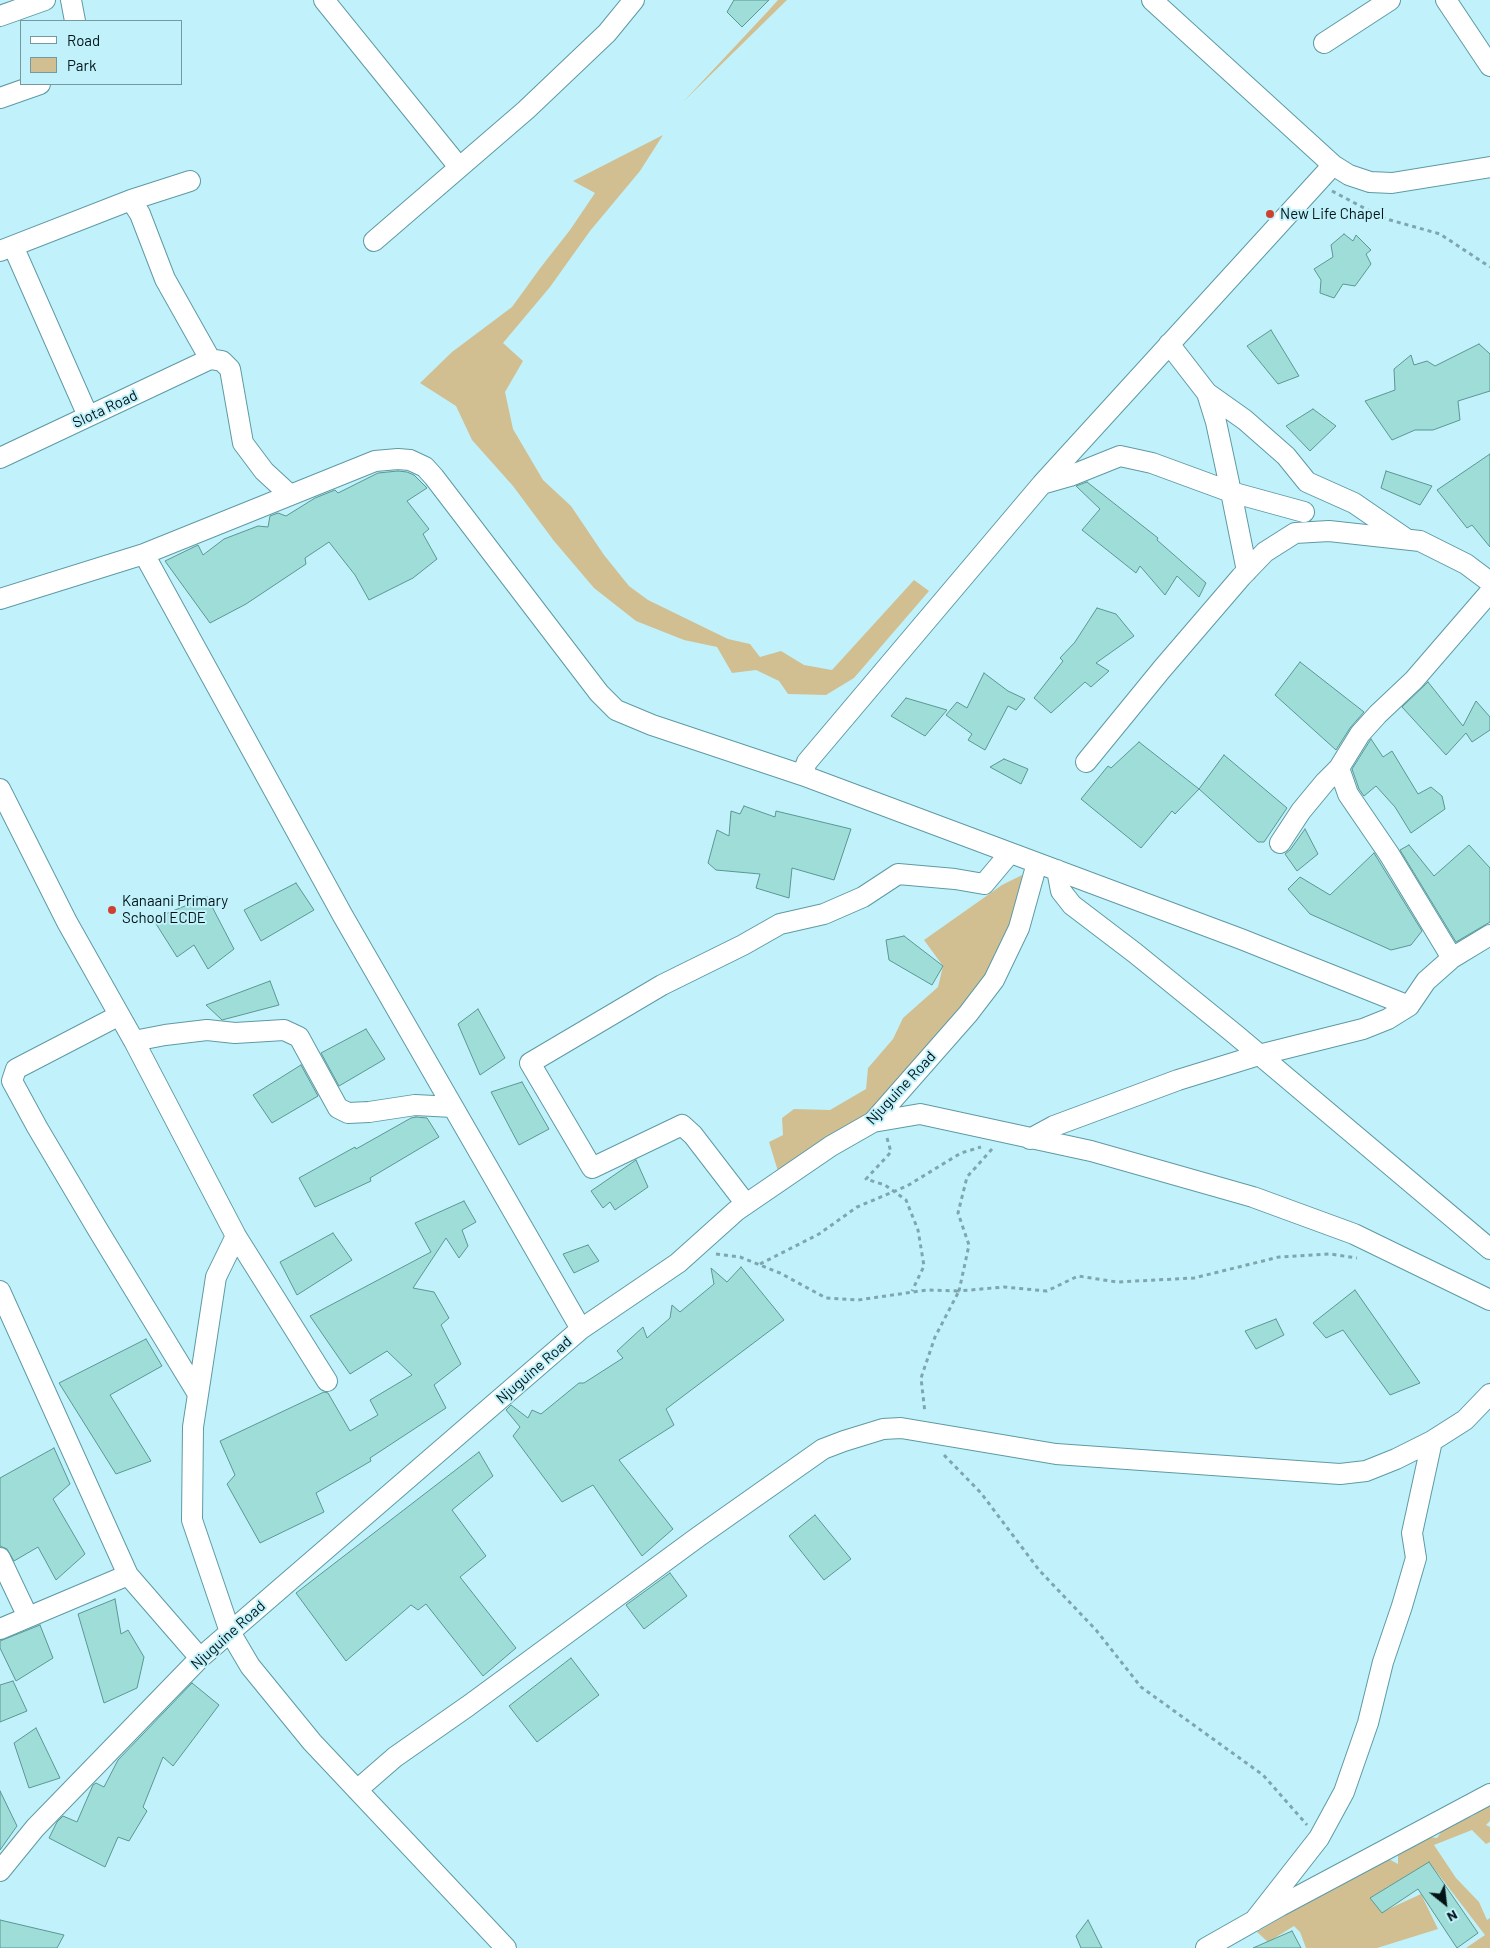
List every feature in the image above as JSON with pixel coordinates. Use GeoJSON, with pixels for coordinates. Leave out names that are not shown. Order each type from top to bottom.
{"type":"FeatureCollection","features":[{"type":"Feature","properties":{"kind":"street"},"geometry":{"type":"LineString","coordinates":[[0,16],[45,0]]}},
{"type":"Feature","properties":{"kind":"street"},"geometry":{"type":"LineString","coordinates":[[71,0],[75,20]]}},
{"type":"Feature","properties":{"kind":"street"},"geometry":{"type":"LineString","coordinates":[[324,0],[459,167]]}},
{"type":"Feature","properties":{"kind":"street"},"geometry":{"type":"LineString","coordinates":[[374,241],[526,110],[607,33],[634,0]]}},
{"type":"Feature","properties":{"kind":"street"},"geometry":{"type":"LineString","coordinates":[[1152,0],[1333,165],[1349,175],[1363,180],[1392,182],[1490,167]]}},
{"type":"Feature","properties":{"kind":"street"},"geometry":{"type":"LineString","coordinates":[[1324,43],[1390,0]]}},
{"type":"Feature","properties":{"kind":"street"},"geometry":{"type":"LineString","coordinates":[[1446,0],[1490,66]]}},
{"type":"Feature","properties":{"kind":"street"},"geometry":{"type":"LineString","coordinates":[[0,98],[37,85]]}},
{"type":"Feature","properties":{"kind":"street"},"geometry":{"type":"LineString","coordinates":[[802,775],[807,762],[1042,484],[1333,165]]}},
{"type":"Feature","properties":{"kind":"street"},"geometry":{"type":"LineString","coordinates":[[88,416],[6,249],[131,200],[190,181]]}},
{"type":"Feature","properties":{"kind":"street"},"geometry":{"type":"LineString","coordinates":[[131,200],[140,214],[165,279],[210,359],[222,361],[230,369],[243,443],[264,471],[290,494]]}},
{"type":"Feature","properties":{"kind":"street"},"geometry":{"type":"LineString","coordinates":[[1169,344],[1207,393],[1245,420],[1286,456],[1307,482],[1354,503],[1407,539]]}},
{"type":"Feature","properties":{"kind":"street","name":"Slota Road"},"geometry":{"type":"LineString","coordinates":[[0,458],[210,359]]}},
{"type":"Feature","properties":{"kind":"street"},"geometry":{"type":"LineString","coordinates":[[1207,393],[1216,422],[1247,571]]}},
{"type":"Feature","properties":{"kind":"street"},"geometry":{"type":"LineString","coordinates":[[1042,484],[1070,476],[1120,456],[1152,463],[1231,492],[1304,512]]}},
{"type":"Feature","properties":{"kind":"street"},"geometry":{"type":"LineString","coordinates":[[0,599],[144,554],[374,461],[398,458],[410,460],[425,467],[599,692],[616,710],[652,726],[802,775],[1057,870],[1241,939],[1409,1006]]}},
{"type":"Feature","properties":{"kind":"street"},"geometry":{"type":"LineString","coordinates":[[1295,533],[1316,486]]}},
{"type":"Feature","properties":{"kind":"street"},"geometry":{"type":"LineString","coordinates":[[1086,762],[1162,669],[1247,571],[1265,552],[1295,533],[1330,531],[1420,541],[1460,560],[1490,582]]}},
{"type":"Feature","properties":{"kind":"street"},"geometry":{"type":"LineString","coordinates":[[144,554],[343,916],[581,1330]]}},
{"type":"Feature","properties":{"kind":"street"},"geometry":{"type":"LineString","coordinates":[[1280,843],[1301,811],[1325,782],[1340,768],[1360,734],[1414,680],[1490,592]]}},
{"type":"Feature","properties":{"kind":"street"},"geometry":{"type":"LineString","coordinates":[[1340,768],[1348,794],[1389,854],[1452,958]]}},
{"type":"Feature","properties":{"kind":"street"},"geometry":{"type":"LineString","coordinates":[[0,789],[67,922],[118,1016],[134,1041],[236,1236],[327,1381]]}},
{"type":"Feature","properties":{"kind":"street"},"geometry":{"type":"LineString","coordinates":[[746,1204],[693,1135],[682,1125],[592,1168],[530,1063],[662,985],[744,945],[780,924],[824,914],[863,897],[898,874],[955,879],[984,884],[1010,853]]}},
{"type":"Feature","properties":{"kind":"street","name":"Njuguine Road"},"geometry":{"type":"LineString","coordinates":[[0,1871],[41,1821],[200,1658],[581,1330],[678,1263],[736,1211],[832,1146],[877,1121],[968,1014],[994,980],[1019,928],[1037,863]]}},
{"type":"Feature","properties":{"kind":"street"},"geometry":{"type":"LineString","coordinates":[[1057,870],[1061,891],[1072,905],[1135,953],[1490,1249]]}},
{"type":"Feature","properties":{"kind":"street"},"geometry":{"type":"LineString","coordinates":[[1030,1139],[1054,1126],[1178,1080],[1259,1056],[1363,1029],[1388,1019],[1409,1006],[1426,981],[1452,958],[1490,935]]}},
{"type":"Feature","properties":{"kind":"street"},"geometry":{"type":"LineString","coordinates":[[118,1016],[16,1069],[12,1081],[37,1127],[198,1394]]}},
{"type":"Feature","properties":{"kind":"street"},"geometry":{"type":"LineString","coordinates":[[134,1041],[207,1030],[235,1033],[284,1030],[299,1038],[338,1108],[348,1113],[415,1105],[453,1107]]}},
{"type":"Feature","properties":{"kind":"street"},"geometry":{"type":"LineString","coordinates":[[877,1121],[920,1114],[1002,1138],[1030,1139],[1091,1151],[1254,1197],[1354,1234],[1490,1300]]}},
{"type":"Feature","properties":{"kind":"street"},"geometry":{"type":"LineString","coordinates":[[236,1236],[216,1277],[193,1426],[192,1520],[230,1632],[250,1666],[312,1742],[506,1948]]}},
{"type":"Feature","properties":{"kind":"street"},"geometry":{"type":"LineString","coordinates":[[0,1291],[128,1575],[200,1658]]}},
{"type":"Feature","properties":{"kind":"street"},"geometry":{"type":"LineString","coordinates":[[357,1790],[394,1757],[468,1706],[698,1537],[823,1449],[844,1441],[883,1429],[901,1428],[1056,1454],[1340,1474],[1366,1471],[1396,1460],[1432,1441],[1465,1420],[1490,1394]]}},
{"type":"Feature","properties":{"kind":"street"},"geometry":{"type":"LineString","coordinates":[[1254,1921],[1319,1838],[1344,1792],[1368,1723],[1383,1662],[1416,1558],[1412,1532],[1432,1441]]}},
{"type":"Feature","properties":{"kind":"street"},"geometry":{"type":"LineString","coordinates":[[0,1558],[28,1618]]}},
{"type":"Feature","properties":{"kind":"street"},"geometry":{"type":"LineString","coordinates":[[0,1629],[128,1575]]}},
{"type":"Feature","properties":{"kind":"street"},"geometry":{"type":"LineString","coordinates":[[1206,1948],[1490,1794]]}},
{"type":"Feature","properties":{"kind":"path"},"geometry":{"type":"LineString","coordinates":[[1316,183],[1383,218],[1440,234],[1490,267]]}},
{"type":"Feature","properties":{"kind":"path"},"geometry":{"type":"LineString","coordinates":[[877,1121],[891,1152],[866,1179],[885,1185],[906,1200],[918,1230],[924,1266],[912,1292]]}},
{"type":"Feature","properties":{"kind":"path"},"geometry":{"type":"LineString","coordinates":[[759,1264],[819,1234],[856,1207],[907,1186],[962,1153],[1002,1138]]}},
{"type":"Feature","properties":{"kind":"path"},"geometry":{"type":"LineString","coordinates":[[1002,1138],[967,1177],[958,1213],[970,1245],[959,1291],[935,1337],[921,1378],[924,1432],[981,1493],[1039,1570],[1096,1630],[1141,1688],[1263,1776],[1319,1838]]}},
{"type":"Feature","properties":{"kind":"path"},"geometry":{"type":"LineString","coordinates":[[691,1251],[740,1257],[780,1273],[826,1298],[858,1300],[927,1290],[959,1291],[1004,1287],[1047,1291],[1078,1276],[1117,1282],[1194,1278],[1279,1257],[1330,1254],[1358,1258]]}},
{"type":"Feature","properties":{"kind":"green space"},"geometry":{"type":"Polygon","coordinates":[[[778,0],[787,0],[683,102],[769,10],[778,0]]]}},
{"type":"Feature","properties":{"kind":"green space"},"geometry":{"type":"Polygon","coordinates":[[[663,135],[640,171],[590,231],[550,287],[503,343],[523,361],[505,392],[513,429],[543,480],[571,506],[604,555],[629,586],[648,600],[728,639],[750,644],[760,657],[781,651],[804,665],[832,670],[914,580],[929,591],[854,678],[826,695],[788,694],[779,681],[756,670],[732,673],[717,647],[684,640],[636,621],[594,588],[554,541],[513,486],[472,440],[456,406],[420,383],[452,352],[512,307],[570,230],[595,193],[573,181],[663,135]]]}},
{"type":"Feature","properties":{"kind":"green space"},"geometry":{"type":"Polygon","coordinates":[[[1022,875],[1019,928],[994,980],[873,1122],[781,1181],[769,1142],[783,1135],[782,1118],[794,1109],[830,1110],[866,1089],[868,1068],[893,1039],[903,1018],[938,987],[943,966],[924,940],[1002,885],[1022,875]]]}},
{"type":"Feature","properties":{"kind":"green space"},"geometry":{"type":"Polygon","coordinates":[[[1490,1803],[1490,1821],[1486,1825],[1490,1827],[1490,1842],[1486,1844],[1472,1830],[1434,1845],[1456,1878],[1479,1902],[1487,1920],[1490,1918],[1490,1948],[1466,1948],[1485,1935],[1429,1862],[1370,1898],[1382,1912],[1421,1894],[1438,1929],[1377,1948],[1306,1948],[1300,1932],[1294,1926],[1268,1942],[1257,1932],[1318,1896],[1337,1888],[1343,1863],[1373,1867],[1389,1859],[1398,1864],[1398,1853],[1413,1835],[1437,1838],[1446,1825],[1473,1816],[1490,1803]]]}},
{"type":"Feature","properties":{"kind":"building"},"geometry":{"type":"Polygon","coordinates":[[[734,0],[769,0],[742,27],[727,12],[734,0]]]}},
{"type":"Feature","properties":{"kind":"building"},"geometry":{"type":"Polygon","coordinates":[[[1344,234],[1353,241],[1356,235],[1371,250],[1366,254],[1371,264],[1355,286],[1343,284],[1334,298],[1320,293],[1321,280],[1314,269],[1333,257],[1331,245],[1344,234]]]}},
{"type":"Feature","properties":{"kind":"building"},"geometry":{"type":"Polygon","coordinates":[[[1271,330],[1299,376],[1278,384],[1247,346],[1271,330]]]}},
{"type":"Feature","properties":{"kind":"building"},"geometry":{"type":"Polygon","coordinates":[[[1479,344],[1490,354],[1490,391],[1458,401],[1460,420],[1433,430],[1415,430],[1392,440],[1365,401],[1395,390],[1394,369],[1411,355],[1414,365],[1427,361],[1435,366],[1479,344]]]}},
{"type":"Feature","properties":{"kind":"building"},"geometry":{"type":"Polygon","coordinates":[[[1313,409],[1336,426],[1310,451],[1286,426],[1313,409]]]}},
{"type":"Feature","properties":{"kind":"building"},"geometry":{"type":"Polygon","coordinates":[[[1490,454],[1490,547],[1472,525],[1467,528],[1437,490],[1490,454]]]}},
{"type":"Feature","properties":{"kind":"building"},"geometry":{"type":"Polygon","coordinates":[[[398,471],[414,475],[427,488],[407,501],[429,529],[423,534],[437,559],[413,578],[369,600],[355,575],[329,542],[305,558],[306,564],[246,604],[210,623],[165,561],[198,545],[203,555],[224,539],[258,526],[268,527],[270,516],[278,513],[286,516],[315,498],[335,490],[338,493],[378,473],[398,471]]]}},
{"type":"Feature","properties":{"kind":"building"},"geometry":{"type":"Polygon","coordinates":[[[1386,471],[1432,486],[1420,505],[1381,488],[1386,471]]]}},
{"type":"Feature","properties":{"kind":"building"},"geometry":{"type":"Polygon","coordinates":[[[1087,482],[1158,538],[1157,540],[1206,583],[1199,597],[1177,576],[1165,595],[1140,566],[1136,573],[1082,530],[1100,509],[1076,486],[1087,482]]]}},
{"type":"Feature","properties":{"kind":"building"},"geometry":{"type":"Polygon","coordinates":[[[1097,608],[1116,614],[1134,636],[1096,663],[1109,671],[1091,687],[1085,682],[1051,713],[1034,698],[1063,661],[1060,658],[1075,642],[1097,608]]]}},
{"type":"Feature","properties":{"kind":"building"},"geometry":{"type":"Polygon","coordinates":[[[1300,662],[1364,712],[1350,728],[1336,750],[1275,695],[1300,662]]]}},
{"type":"Feature","properties":{"kind":"building"},"geometry":{"type":"Polygon","coordinates":[[[984,673],[1008,691],[1025,699],[1016,710],[1008,706],[985,750],[968,740],[972,734],[946,715],[957,702],[967,708],[984,673]]]}},
{"type":"Feature","properties":{"kind":"building"},"geometry":{"type":"Polygon","coordinates":[[[1428,682],[1463,726],[1476,701],[1490,717],[1490,730],[1472,742],[1466,733],[1446,755],[1402,707],[1428,682]]]}},
{"type":"Feature","properties":{"kind":"building"},"geometry":{"type":"Polygon","coordinates":[[[906,698],[947,710],[925,736],[891,716],[906,698]]]}},
{"type":"Feature","properties":{"kind":"building"},"geometry":{"type":"Polygon","coordinates":[[[1371,739],[1383,757],[1392,751],[1418,794],[1431,787],[1442,796],[1445,809],[1411,833],[1395,807],[1376,786],[1364,796],[1359,789],[1352,769],[1371,739]]]}},
{"type":"Feature","properties":{"kind":"building"},"geometry":{"type":"Polygon","coordinates":[[[1139,742],[1199,789],[1175,814],[1172,811],[1141,848],[1081,799],[1108,766],[1111,768],[1139,742]]]}},
{"type":"Feature","properties":{"kind":"building"},"geometry":{"type":"Polygon","coordinates":[[[1224,755],[1287,808],[1264,842],[1258,842],[1199,789],[1224,755]]]}},
{"type":"Feature","properties":{"kind":"building"},"geometry":{"type":"Polygon","coordinates":[[[1004,759],[1028,769],[1021,784],[990,767],[1004,759]]]}},
{"type":"Feature","properties":{"kind":"building"},"geometry":{"type":"Polygon","coordinates":[[[744,806],[775,817],[776,811],[851,829],[834,880],[792,868],[789,898],[756,888],[760,874],[716,870],[708,863],[717,830],[729,836],[731,811],[740,814],[744,806]]]}},
{"type":"Feature","properties":{"kind":"building"},"geometry":{"type":"Polygon","coordinates":[[[1305,829],[1318,854],[1297,871],[1285,854],[1305,829]]]}},
{"type":"Feature","properties":{"kind":"building"},"geometry":{"type":"Polygon","coordinates":[[[1409,845],[1434,876],[1469,845],[1490,868],[1490,922],[1456,942],[1400,850],[1409,845]]]}},
{"type":"Feature","properties":{"kind":"building"},"geometry":{"type":"Polygon","coordinates":[[[1374,853],[1422,931],[1411,945],[1391,950],[1310,914],[1288,889],[1300,877],[1330,895],[1374,853]]]}},
{"type":"Feature","properties":{"kind":"building"},"geometry":{"type":"Polygon","coordinates":[[[296,883],[314,910],[261,941],[244,910],[296,883]]]}},
{"type":"Feature","properties":{"kind":"building"},"geometry":{"type":"Polygon","coordinates":[[[207,897],[234,949],[208,969],[194,945],[177,957],[153,919],[207,897]]]}},
{"type":"Feature","properties":{"kind":"building"},"geometry":{"type":"Polygon","coordinates":[[[904,936],[943,966],[932,985],[889,960],[886,940],[904,936]]]}},
{"type":"Feature","properties":{"kind":"building"},"geometry":{"type":"Polygon","coordinates":[[[270,981],[279,1005],[222,1020],[206,1005],[270,981]]]}},
{"type":"Feature","properties":{"kind":"building"},"geometry":{"type":"Polygon","coordinates":[[[478,1009],[505,1058],[480,1075],[458,1024],[478,1009]]]}},
{"type":"Feature","properties":{"kind":"building"},"geometry":{"type":"Polygon","coordinates":[[[366,1029],[385,1059],[339,1086],[321,1053],[366,1029]]]}},
{"type":"Feature","properties":{"kind":"building"},"geometry":{"type":"Polygon","coordinates":[[[301,1065],[318,1096],[272,1123],[253,1095],[301,1065]]]}},
{"type":"Feature","properties":{"kind":"building"},"geometry":{"type":"Polygon","coordinates":[[[522,1082],[549,1129],[519,1145],[491,1092],[522,1082]]]}},
{"type":"Feature","properties":{"kind":"building"},"geometry":{"type":"Polygon","coordinates":[[[416,1117],[427,1118],[439,1137],[370,1178],[371,1181],[315,1207],[299,1178],[355,1147],[356,1149],[416,1117]]]}},
{"type":"Feature","properties":{"kind":"building"},"geometry":{"type":"Polygon","coordinates":[[[636,1160],[648,1187],[615,1210],[610,1202],[603,1208],[591,1191],[636,1160]]]}},
{"type":"Feature","properties":{"kind":"building"},"geometry":{"type":"Polygon","coordinates":[[[464,1201],[476,1222],[462,1230],[468,1246],[459,1258],[446,1238],[413,1288],[434,1292],[449,1318],[441,1325],[461,1364],[434,1385],[446,1408],[370,1458],[371,1461],[316,1493],[324,1512],[260,1543],[227,1484],[235,1475],[220,1441],[324,1392],[328,1393],[350,1431],[378,1415],[370,1400],[412,1375],[387,1351],[350,1374],[310,1316],[431,1252],[415,1223],[464,1201]]]}},
{"type":"Feature","properties":{"kind":"building"},"geometry":{"type":"Polygon","coordinates":[[[333,1233],[352,1260],[297,1295],[280,1262],[333,1233]]]}},
{"type":"Feature","properties":{"kind":"building"},"geometry":{"type":"Polygon","coordinates":[[[588,1245],[599,1261],[574,1273],[563,1254],[588,1245]]]}},
{"type":"Feature","properties":{"kind":"building"},"geometry":{"type":"Polygon","coordinates":[[[741,1267],[784,1320],[666,1409],[674,1425],[619,1460],[673,1529],[642,1556],[593,1485],[562,1502],[513,1436],[520,1427],[506,1410],[511,1405],[528,1418],[532,1410],[541,1414],[579,1383],[584,1383],[623,1358],[617,1351],[643,1327],[647,1338],[670,1318],[672,1305],[680,1312],[714,1284],[711,1268],[727,1282],[741,1267]]]}},
{"type":"Feature","properties":{"kind":"building"},"geometry":{"type":"Polygon","coordinates":[[[1355,1290],[1420,1383],[1390,1395],[1343,1330],[1326,1338],[1313,1323],[1355,1290]]]}},
{"type":"Feature","properties":{"kind":"building"},"geometry":{"type":"Polygon","coordinates":[[[1276,1319],[1284,1335],[1256,1349],[1245,1331],[1276,1319]]]}},
{"type":"Feature","properties":{"kind":"building"},"geometry":{"type":"Polygon","coordinates":[[[146,1339],[162,1366],[110,1395],[151,1461],[116,1474],[59,1383],[146,1339]]]}},
{"type":"Feature","properties":{"kind":"building"},"geometry":{"type":"Polygon","coordinates":[[[54,1448],[70,1484],[53,1499],[85,1554],[56,1580],[38,1547],[14,1561],[7,1549],[0,1546],[0,1478],[54,1448]]]}},
{"type":"Feature","properties":{"kind":"building"},"geometry":{"type":"Polygon","coordinates":[[[479,1452],[493,1476],[452,1510],[486,1556],[460,1577],[516,1648],[483,1676],[426,1604],[418,1610],[411,1605],[346,1661],[296,1593],[479,1452]]]}},
{"type":"Feature","properties":{"kind":"building"},"geometry":{"type":"Polygon","coordinates":[[[815,1515],[851,1559],[824,1580],[789,1536],[815,1515]]]}},
{"type":"Feature","properties":{"kind":"building"},"geometry":{"type":"Polygon","coordinates":[[[670,1573],[687,1596],[644,1629],[626,1605],[670,1573]]]}},
{"type":"Feature","properties":{"kind":"building"},"geometry":{"type":"Polygon","coordinates":[[[115,1599],[121,1634],[128,1630],[144,1657],[137,1688],[104,1703],[78,1614],[115,1599]]]}},
{"type":"Feature","properties":{"kind":"building"},"geometry":{"type":"Polygon","coordinates":[[[40,1625],[53,1658],[16,1681],[0,1648],[0,1641],[40,1625]]]}},
{"type":"Feature","properties":{"kind":"building"},"geometry":{"type":"Polygon","coordinates":[[[571,1658],[599,1695],[537,1742],[509,1706],[571,1658]]]}},
{"type":"Feature","properties":{"kind":"building"},"geometry":{"type":"Polygon","coordinates":[[[13,1681],[27,1711],[0,1722],[0,1685],[13,1681]]]}},
{"type":"Feature","properties":{"kind":"building"},"geometry":{"type":"Polygon","coordinates":[[[192,1683],[219,1705],[173,1766],[163,1757],[143,1807],[147,1811],[129,1841],[118,1837],[105,1867],[49,1838],[57,1822],[63,1816],[77,1822],[93,1785],[96,1783],[104,1787],[118,1760],[192,1683]]]}},
{"type":"Feature","properties":{"kind":"building"},"geometry":{"type":"Polygon","coordinates":[[[36,1728],[60,1778],[29,1788],[14,1743],[36,1728]]]}},
{"type":"Feature","properties":{"kind":"building"},"geometry":{"type":"Polygon","coordinates":[[[0,1791],[17,1826],[0,1850],[0,1791]]]}},
{"type":"Feature","properties":{"kind":"building"},"geometry":{"type":"Polygon","coordinates":[[[1429,1862],[1478,1933],[1457,1948],[1418,1889],[1382,1913],[1370,1898],[1429,1862]]]}},
{"type":"Feature","properties":{"kind":"building"},"geometry":{"type":"Polygon","coordinates":[[[0,1920],[64,1935],[57,1948],[0,1948],[0,1920]]]}},
{"type":"Feature","properties":{"kind":"building"},"geometry":{"type":"Polygon","coordinates":[[[1088,1920],[1102,1948],[1081,1948],[1076,1936],[1088,1920]]]}},
{"type":"Feature","properties":{"kind":"building"},"geometry":{"type":"Polygon","coordinates":[[[1292,1931],[1301,1948],[1253,1948],[1292,1931]]]}},
{"type":"Feature","properties":{"kind":"place","name":"New Life Chapel"},"geometry":{"type":"Point","coordinates":[1270,214]}},
{"type":"Feature","properties":{"kind":"place","name":"Kanaani Primary School ECDE"},"geometry":{"type":"Point","coordinates":[112,910]}}]}
